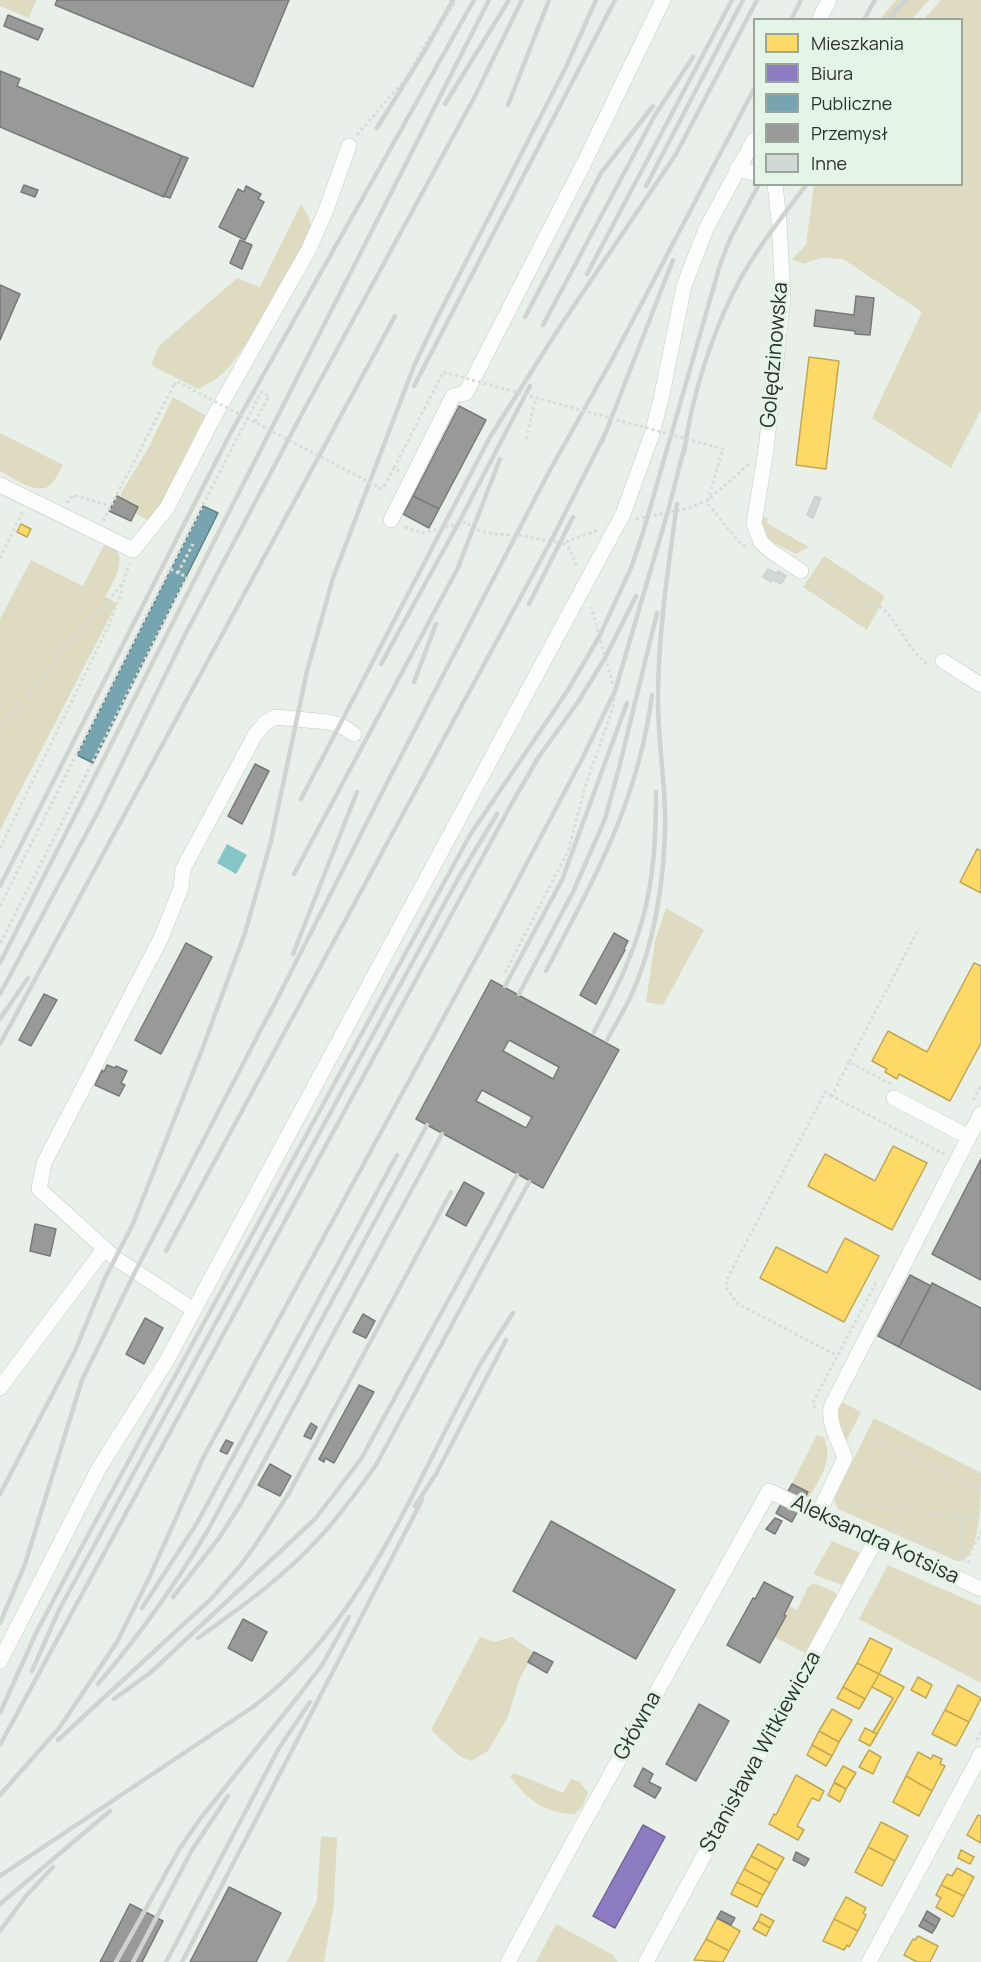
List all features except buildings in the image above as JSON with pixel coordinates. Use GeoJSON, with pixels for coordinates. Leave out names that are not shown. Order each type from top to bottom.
{"type":"FeatureCollection","features":[{"type":"Feature","properties":{"kind":"street"},"geometry":{"type":"LineString","coordinates":[[391,520],[453,396],[466,393],[583,165],[663,0]]}},
{"type":"Feature","properties":{"kind":"street"},"geometry":{"type":"LineString","coordinates":[[820,18],[829,0]]}},
{"type":"Feature","properties":{"kind":"street"},"geometry":{"type":"LineString","coordinates":[[0,1660],[99,1468],[167,1360],[618,524],[652,434],[684,286],[705,229],[753,142]]}},
{"type":"Feature","properties":{"kind":"street"},"geometry":{"type":"LineString","coordinates":[[0,485],[133,550],[167,508],[211,422],[309,249],[326,210],[348,146]]}},
{"type":"Feature","properties":{"kind":"street"},"geometry":{"type":"LineString","coordinates":[[737,169],[753,173]]}},
{"type":"Feature","properties":{"kind":"street","name":"Golędzinowska"},"geometry":{"type":"LineString","coordinates":[[775,186],[783,297],[766,450],[754,524],[761,542],[803,575]]}},
{"type":"Feature","properties":{"kind":"street"},"geometry":{"type":"LineString","coordinates":[[936,663],[981,685]]}},
{"type":"Feature","properties":{"kind":"street"},"geometry":{"type":"LineString","coordinates":[[194,1310],[104,1249],[39,1189],[44,1163],[161,938],[181,888],[183,869],[255,735],[265,723],[275,717],[328,722],[340,725],[354,734]]}},
{"type":"Feature","properties":{"kind":"street"},"geometry":{"type":"LineString","coordinates":[[897,1093],[969,1137]]}},
{"type":"Feature","properties":{"kind":"street"},"geometry":{"type":"LineString","coordinates":[[818,1514],[845,1458],[830,1418],[830,1411],[981,1114]]}},
{"type":"Feature","properties":{"kind":"street"},"geometry":{"type":"LineString","coordinates":[[0,1388],[104,1249]]}},
{"type":"Feature","properties":{"kind":"street","name":"Aleksandra Kotsisa"},"geometry":{"type":"LineString","coordinates":[[769,1491],[981,1589]]}},
{"type":"Feature","properties":{"kind":"street","name":"Główna"},"geometry":{"type":"LineString","coordinates":[[508,1962],[769,1491]]}},
{"type":"Feature","properties":{"kind":"street","name":"Stanisława Witkiewicza"},"geometry":{"type":"LineString","coordinates":[[646,1962],[875,1541]]}},
{"type":"Feature","properties":{"kind":"street"},"geometry":{"type":"LineString","coordinates":[[869,1962],[981,1754]]}},
{"type":"Feature","properties":{"kind":"path"},"geometry":{"type":"LineString","coordinates":[[348,146],[406,77],[430,36],[439,29],[456,0]]}},
{"type":"Feature","properties":{"kind":"path"},"geometry":{"type":"LineString","coordinates":[[98,533],[176,381],[382,489],[443,372],[723,449],[711,490]]}},
{"type":"Feature","properties":{"kind":"path"},"geometry":{"type":"LineString","coordinates":[[0,906],[261,392],[269,396],[256,421]]}},
{"type":"Feature","properties":{"kind":"path"},"geometry":{"type":"LineString","coordinates":[[526,439],[536,399]]}},
{"type":"Feature","properties":{"kind":"path"},"geometry":{"type":"LineString","coordinates":[[563,543],[618,524],[688,508],[708,500],[766,450]]}},
{"type":"Feature","properties":{"kind":"path"},"geometry":{"type":"LineString","coordinates":[[60,514],[73,495],[111,504]]}},
{"type":"Feature","properties":{"kind":"path"},"geometry":{"type":"LineString","coordinates":[[0,558],[22,512]]}},
{"type":"Feature","properties":{"kind":"path"},"geometry":{"type":"LineString","coordinates":[[391,520],[422,533],[467,522],[473,529],[493,534],[517,535],[563,543],[569,548],[584,586],[615,691],[614,708],[586,784],[568,851],[505,973]]}},
{"type":"Feature","properties":{"kind":"path"},"geometry":{"type":"LineString","coordinates":[[178,573],[193,544]]}},
{"type":"Feature","properties":{"kind":"path"},"geometry":{"type":"LineString","coordinates":[[0,848],[109,625],[121,594],[133,550]]}},
{"type":"Feature","properties":{"kind":"path"},"geometry":{"type":"LineString","coordinates":[[0,944],[187,577],[170,569]]}},
{"type":"Feature","properties":{"kind":"path"},"geometry":{"type":"LineString","coordinates":[[803,575],[852,608],[876,604],[884,609],[906,642],[936,663]]}},
{"type":"Feature","properties":{"kind":"path"},"geometry":{"type":"LineString","coordinates":[[0,729],[75,634],[123,583]]}},
{"type":"Feature","properties":{"kind":"path"},"geometry":{"type":"LineString","coordinates":[[832,1096],[919,928]]}},
{"type":"Feature","properties":{"kind":"path"},"geometry":{"type":"LineString","coordinates":[[849,1062],[897,1093]]}},
{"type":"Feature","properties":{"kind":"path"},"geometry":{"type":"LineString","coordinates":[[853,1364],[738,1304],[727,1289],[726,1281],[825,1092],[944,1154]]}},
{"type":"Feature","properties":{"kind":"path"},"geometry":{"type":"LineString","coordinates":[[875,1506],[870,1450],[876,1438],[981,1490]]}},
{"type":"Feature","properties":{"kind":"path"},"geometry":{"type":"LineString","coordinates":[[864,1518],[854,1513],[858,1505],[981,1518]]}},
{"type":"Feature","properties":{"kind":"path"},"geometry":{"type":"LineString","coordinates":[[894,1509],[895,1530]]}},
{"type":"Feature","properties":{"kind":"path"},"geometry":{"type":"LineString","coordinates":[[960,1516],[963,1559]]}},
{"type":"Feature","properties":{"kind":"path"},"geometry":{"type":"LineString","coordinates":[[884,1526],[973,1564]]}},
{"type":"Feature","properties":{"kind":"path"},"geometry":{"type":"LineString","coordinates":[[963,1559],[969,1555],[981,1533]]}},
{"type":"Feature","properties":{"kind":"shaded area"},"geometry":{"type":"Polygon","coordinates":[[[0,0],[36,0],[29,18],[0,6],[0,0]]]}},
{"type":"Feature","properties":{"kind":"shaded area"},"geometry":{"type":"Polygon","coordinates":[[[896,0],[929,0],[913,18],[881,18],[896,0]]]}},
{"type":"Feature","properties":{"kind":"shaded area"},"geometry":{"type":"Polygon","coordinates":[[[941,0],[981,0],[981,410],[951,468],[872,418],[922,312],[843,259],[820,258],[803,264],[792,259],[806,245],[814,186],[963,186],[963,18],[925,18],[941,0]]]}},
{"type":"Feature","properties":{"kind":"shaded area"},"geometry":{"type":"Polygon","coordinates":[[[301,204],[309,218],[312,233],[254,334],[229,367],[216,379],[198,389],[151,365],[159,346],[237,278],[260,287],[301,204]]]}},
{"type":"Feature","properties":{"kind":"shaded area"},"geometry":{"type":"Polygon","coordinates":[[[173,397],[208,417],[157,513],[148,520],[135,513],[138,507],[121,499],[121,493],[149,447],[173,397]]]}},
{"type":"Feature","properties":{"kind":"shaded area"},"geometry":{"type":"Polygon","coordinates":[[[0,433],[63,465],[48,487],[35,488],[0,471],[0,433]]]}},
{"type":"Feature","properties":{"kind":"shaded area"},"geometry":{"type":"Polygon","coordinates":[[[759,517],[768,518],[767,523],[809,547],[796,554],[770,541],[764,535],[759,517]]]}},
{"type":"Feature","properties":{"kind":"shaded area"},"geometry":{"type":"Polygon","coordinates":[[[105,543],[113,547],[120,560],[116,575],[105,597],[117,603],[0,830],[0,619],[31,560],[83,586],[105,543]]]}},
{"type":"Feature","properties":{"kind":"shaded area"},"geometry":{"type":"Polygon","coordinates":[[[824,556],[885,596],[867,630],[803,587],[824,556]]]}},
{"type":"Feature","properties":{"kind":"shaded area"},"geometry":{"type":"Polygon","coordinates":[[[666,908],[704,930],[663,1005],[646,1002],[655,941],[666,908]]]}},
{"type":"Feature","properties":{"kind":"shaded area"},"geometry":{"type":"Polygon","coordinates":[[[842,1402],[861,1412],[846,1441],[836,1414],[842,1402]]]}},
{"type":"Feature","properties":{"kind":"shaded area"},"geometry":{"type":"Polygon","coordinates":[[[874,1418],[981,1473],[978,1526],[971,1551],[965,1559],[957,1561],[838,1509],[834,1499],[874,1418]]]}},
{"type":"Feature","properties":{"kind":"shaded area"},"geometry":{"type":"Polygon","coordinates":[[[817,1435],[824,1437],[827,1446],[827,1461],[809,1498],[789,1489],[817,1435]]]}},
{"type":"Feature","properties":{"kind":"shaded area"},"geometry":{"type":"Polygon","coordinates":[[[832,1541],[860,1553],[842,1585],[813,1574],[832,1541]]]}},
{"type":"Feature","properties":{"kind":"shaded area"},"geometry":{"type":"Polygon","coordinates":[[[888,1565],[981,1606],[981,1683],[859,1619],[888,1565]]]}},
{"type":"Feature","properties":{"kind":"shaded area"},"geometry":{"type":"Polygon","coordinates":[[[813,1583],[837,1595],[805,1653],[774,1637],[789,1606],[797,1610],[808,1587],[813,1583]]]}},
{"type":"Feature","properties":{"kind":"shaded area"},"geometry":{"type":"Polygon","coordinates":[[[480,1637],[494,1642],[512,1637],[534,1652],[519,1680],[508,1717],[488,1751],[471,1761],[459,1756],[431,1730],[480,1637]]]}},
{"type":"Feature","properties":{"kind":"shaded area"},"geometry":{"type":"Polygon","coordinates":[[[514,1773],[563,1793],[571,1779],[580,1782],[588,1793],[582,1807],[574,1814],[554,1811],[537,1804],[523,1792],[510,1776],[514,1773]]]}},
{"type":"Feature","properties":{"kind":"shaded area"},"geometry":{"type":"Polygon","coordinates":[[[321,1836],[337,1838],[334,1904],[324,1962],[287,1962],[317,1901],[321,1836]]]}},
{"type":"Feature","properties":{"kind":"shaded area"},"geometry":{"type":"Polygon","coordinates":[[[556,1924],[613,1955],[618,1962],[536,1962],[556,1924]]]}},
{"type":"Feature","properties":{"kind":"water"},"geometry":{"type":"Polygon","coordinates":[[[227,844],[247,855],[236,874],[217,863],[227,844]]]}},
{"type":"Feature","properties":{"kind":"railway"},"geometry":{"type":"LineString","coordinates":[[377,128],[453,0]]}},
{"type":"Feature","properties":{"kind":"railway"},"geometry":{"type":"LineString","coordinates":[[0,886],[230,434],[474,0]]}},
{"type":"Feature","properties":{"kind":"railway"},"geometry":{"type":"LineString","coordinates":[[0,963],[489,0]]}},
{"type":"Feature","properties":{"kind":"railway"},"geometry":{"type":"LineString","coordinates":[[445,104],[509,0]]}},
{"type":"Feature","properties":{"kind":"railway"},"geometry":{"type":"LineString","coordinates":[[0,994],[99,810],[187,631],[474,98],[522,0]]}},
{"type":"Feature","properties":{"kind":"railway"},"geometry":{"type":"LineString","coordinates":[[508,105],[549,0]]}},
{"type":"Feature","properties":{"kind":"railway"},"geometry":{"type":"LineString","coordinates":[[0,1494],[75,1351],[105,1278],[132,1226],[203,1047],[245,933],[271,841],[307,671],[333,578],[414,366],[566,67],[596,0]]}},
{"type":"Feature","properties":{"kind":"railway"},"geometry":{"type":"LineString","coordinates":[[414,386],[615,0]]}},
{"type":"Feature","properties":{"kind":"railway"},"geometry":{"type":"LineString","coordinates":[[587,274],[732,0]]}},
{"type":"Feature","properties":{"kind":"railway"},"geometry":{"type":"LineString","coordinates":[[646,186],[743,0]]}},
{"type":"Feature","properties":{"kind":"railway"},"geometry":{"type":"LineString","coordinates":[[301,799],[490,437],[561,325],[676,154],[757,0]]}},
{"type":"Feature","properties":{"kind":"railway"},"geometry":{"type":"LineString","coordinates":[[792,18],[801,0]]}},
{"type":"Feature","properties":{"kind":"railway"},"geometry":{"type":"LineString","coordinates":[[865,18],[875,0]]}},
{"type":"Feature","properties":{"kind":"railway"},"geometry":{"type":"LineString","coordinates":[[890,18],[905,0]]}},
{"type":"Feature","properties":{"kind":"railway"},"geometry":{"type":"LineString","coordinates":[[543,325],[655,115],[693,57]]}},
{"type":"Feature","properties":{"kind":"railway"},"geometry":{"type":"LineString","coordinates":[[268,1017],[550,470],[613,358],[753,91]]}},
{"type":"Feature","properties":{"kind":"railway"},"geometry":{"type":"LineString","coordinates":[[525,317],[601,173],[653,106]]}},
{"type":"Feature","properties":{"kind":"railway"},"geometry":{"type":"LineString","coordinates":[[0,1713],[37,1631],[80,1550],[470,835],[568,690],[599,637],[631,568],[642,536],[720,265],[730,239],[758,186]]}},
{"type":"Feature","properties":{"kind":"railway"},"geometry":{"type":"LineString","coordinates":[[684,453],[697,391],[709,349],[725,310],[759,249],[805,186]]}},
{"type":"Feature","properties":{"kind":"railway"},"geometry":{"type":"LineString","coordinates":[[602,442],[673,260]]}},
{"type":"Feature","properties":{"kind":"railway"},"geometry":{"type":"LineString","coordinates":[[0,1044],[395,316]]}},
{"type":"Feature","properties":{"kind":"railway"},"geometry":{"type":"LineString","coordinates":[[381,664],[530,386]]}},
{"type":"Feature","properties":{"kind":"railway"},"geometry":{"type":"LineString","coordinates":[[166,1251],[551,541],[605,434]]}},
{"type":"Feature","properties":{"kind":"railway"},"geometry":{"type":"LineString","coordinates":[[0,1795],[60,1727],[117,1642],[149,1578],[203,1458],[492,929],[582,759],[615,691],[685,445]]}},
{"type":"Feature","properties":{"kind":"railway"},"geometry":{"type":"LineString","coordinates":[[457,570],[500,459]]}},
{"type":"Feature","properties":{"kind":"railway"},"geometry":{"type":"LineString","coordinates":[[607,1040],[629,1000],[646,956],[661,884],[665,813],[658,713],[658,675],[664,602],[677,504]]}},
{"type":"Feature","properties":{"kind":"railway"},"geometry":{"type":"LineString","coordinates":[[529,604],[573,517]]}},
{"type":"Feature","properties":{"kind":"railway"},"geometry":{"type":"LineString","coordinates":[[294,874],[460,564]]}},
{"type":"Feature","properties":{"kind":"railway"},"geometry":{"type":"LineString","coordinates":[[0,1745],[512,803],[538,758],[578,702],[605,658],[636,596]]}},
{"type":"Feature","properties":{"kind":"railway"},"geometry":{"type":"LineString","coordinates":[[519,994],[573,892],[605,819],[657,613]]}},
{"type":"Feature","properties":{"kind":"railway"},"geometry":{"type":"LineString","coordinates":[[414,682],[436,624]]}},
{"type":"Feature","properties":{"kind":"railway"},"geometry":{"type":"LineString","coordinates":[[546,971],[597,871],[625,805],[645,734],[652,695]]}},
{"type":"Feature","properties":{"kind":"railway"},"geometry":{"type":"LineString","coordinates":[[505,986],[562,880],[627,703]]}},
{"type":"Feature","properties":{"kind":"railway"},"geometry":{"type":"LineString","coordinates":[[293,954],[357,792]]}},
{"type":"Feature","properties":{"kind":"railway"},"geometry":{"type":"LineString","coordinates":[[594,1032],[627,964],[646,905],[654,857],[656,792]]}},
{"type":"Feature","properties":{"kind":"railway"},"geometry":{"type":"LineString","coordinates":[[32,1671],[59,1610],[459,877],[497,814]]}},
{"type":"Feature","properties":{"kind":"railway"},"geometry":{"type":"LineString","coordinates":[[0,1019],[28,978]]}},
{"type":"Feature","properties":{"kind":"railway"},"geometry":{"type":"LineString","coordinates":[[0,1623],[25,1564],[82,1380],[135,1272],[271,1010]]}},
{"type":"Feature","properties":{"kind":"railway"},"geometry":{"type":"LineString","coordinates":[[98,1684],[156,1610],[208,1530],[427,1125]]}},
{"type":"Feature","properties":{"kind":"railway"},"geometry":{"type":"LineString","coordinates":[[173,1597],[219,1538],[242,1502],[442,1134]]}},
{"type":"Feature","properties":{"kind":"railway"},"geometry":{"type":"LineString","coordinates":[[142,1608],[197,1523],[397,1155]]}},
{"type":"Feature","properties":{"kind":"railway"},"geometry":{"type":"LineString","coordinates":[[114,1699],[150,1673],[315,1519],[361,1459],[517,1175]]}},
{"type":"Feature","properties":{"kind":"railway"},"geometry":{"type":"LineString","coordinates":[[198,1638],[262,1591],[291,1566],[342,1512],[376,1465],[529,1182]]}},
{"type":"Feature","properties":{"kind":"railway"},"geometry":{"type":"LineString","coordinates":[[58,1740],[211,1599],[254,1547],[289,1493],[451,1192]]}},
{"type":"Feature","properties":{"kind":"railway"},"geometry":{"type":"LineString","coordinates":[[0,1876],[253,1707],[292,1672],[327,1634],[357,1592],[384,1548],[481,1363],[513,1313]]}},
{"type":"Feature","properties":{"kind":"railway"},"geometry":{"type":"LineString","coordinates":[[415,1506],[436,1474],[506,1340]]}},
{"type":"Feature","properties":{"kind":"railway"},"geometry":{"type":"LineString","coordinates":[[182,1962],[422,1500]]}},
{"type":"Feature","properties":{"kind":"railway"},"geometry":{"type":"LineString","coordinates":[[116,1962],[180,1848],[200,1819],[322,1665],[349,1617]]}},
{"type":"Feature","properties":{"kind":"railway"},"geometry":{"type":"LineString","coordinates":[[166,1962],[279,1748],[310,1702]]}},
{"type":"Feature","properties":{"kind":"railway"},"geometry":{"type":"LineString","coordinates":[[133,1962],[192,1850],[228,1796]]}},
{"type":"Feature","properties":{"kind":"railway"},"geometry":{"type":"LineString","coordinates":[[0,1904],[110,1811]]}},
{"type":"Feature","properties":{"kind":"railway"},"geometry":{"type":"LineString","coordinates":[[0,1931],[26,1896],[53,1867]]}}]}
